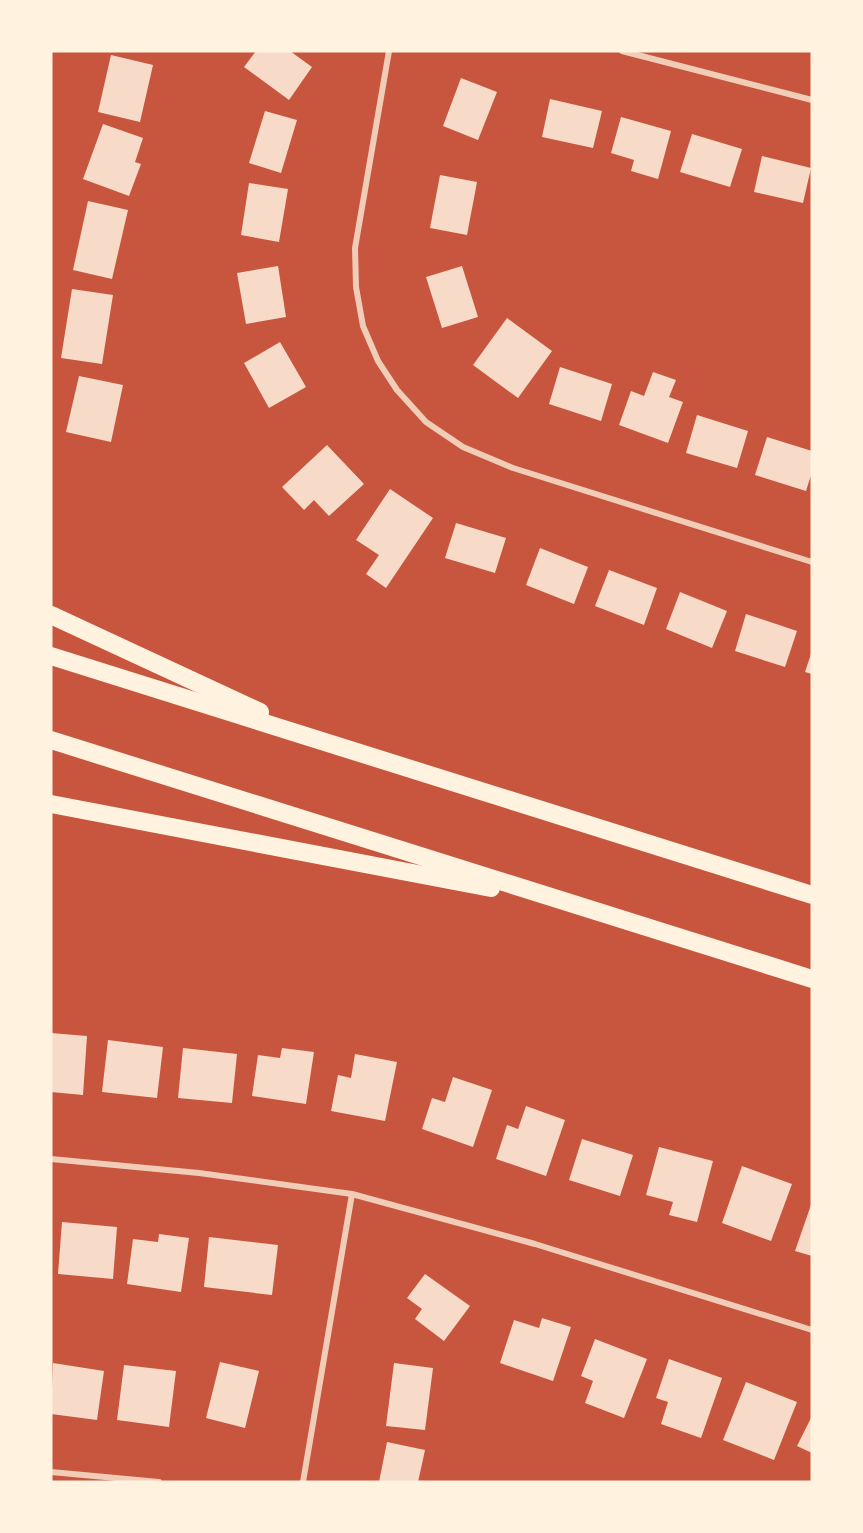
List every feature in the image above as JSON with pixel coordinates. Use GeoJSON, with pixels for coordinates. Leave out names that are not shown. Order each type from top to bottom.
{"type":"FeatureCollection","features":[{"type":"Feature","properties":{"kind":"highway"},"geometry":{"type":"LineString","coordinates":[[51,615],[335,746]]}},
{"type":"Feature","properties":{"kind":"highway"},"geometry":{"type":"LineString","coordinates":[[51,656],[812,896]]}},
{"type":"Feature","properties":{"kind":"highway"},"geometry":{"type":"LineString","coordinates":[[51,740],[812,979]]}},
{"type":"Feature","properties":{"kind":"highway"},"geometry":{"type":"LineString","coordinates":[[51,804],[571,903]]}},
{"type":"Feature","properties":{"kind":"street"},"geometry":{"type":"LineString","coordinates":[[389,51],[354,248],[356,287],[363,326],[378,361],[397,390],[426,422],[463,447],[513,468],[812,562]]}},
{"type":"Feature","properties":{"kind":"street"},"geometry":{"type":"LineString","coordinates":[[622,51],[812,100]]}},
{"type":"Feature","properties":{"kind":"street"},"geometry":{"type":"LineString","coordinates":[[51,1159],[199,1173],[352,1194],[535,1244],[812,1330]]}},
{"type":"Feature","properties":{"kind":"street"},"geometry":{"type":"LineString","coordinates":[[303,1482],[352,1194]]}},
{"type":"Feature","properties":{"kind":"street"},"geometry":{"type":"LineString","coordinates":[[51,1472],[159,1482]]}},
{"type":"Feature","properties":{"kind":"building"},"geometry":{"type":"Polygon","coordinates":[[[256,51],[290,51],[312,67],[289,100],[244,67],[256,51]]]}},
{"type":"Feature","properties":{"kind":"building"},"geometry":{"type":"Polygon","coordinates":[[[111,55],[153,65],[140,122],[98,112],[111,55]]]}},
{"type":"Feature","properties":{"kind":"building"},"geometry":{"type":"Polygon","coordinates":[[[461,78],[497,92],[478,140],[443,126],[461,78]]]}},
{"type":"Feature","properties":{"kind":"building"},"geometry":{"type":"Polygon","coordinates":[[[550,99],[602,111],[593,148],[542,137],[550,99]]]}},
{"type":"Feature","properties":{"kind":"building"},"geometry":{"type":"Polygon","coordinates":[[[265,111],[297,120],[281,173],[249,163],[265,111]]]}},
{"type":"Feature","properties":{"kind":"building"},"geometry":{"type":"Polygon","coordinates":[[[621,117],[671,131],[658,179],[631,171],[634,160],[611,153],[621,117]]]}},
{"type":"Feature","properties":{"kind":"building"},"geometry":{"type":"Polygon","coordinates":[[[103,124],[143,138],[135,162],[141,164],[129,196],[83,179],[103,124]]]}},
{"type":"Feature","properties":{"kind":"building"},"geometry":{"type":"Polygon","coordinates":[[[692,134],[742,149],[730,187],[680,172],[692,134]]]}},
{"type":"Feature","properties":{"kind":"building"},"geometry":{"type":"Polygon","coordinates":[[[762,156],[811,168],[803,203],[754,192],[762,156]]]}},
{"type":"Feature","properties":{"kind":"building"},"geometry":{"type":"Polygon","coordinates":[[[440,175],[477,182],[467,235],[430,228],[440,175]]]}},
{"type":"Feature","properties":{"kind":"building"},"geometry":{"type":"Polygon","coordinates":[[[249,183],[288,189],[279,242],[241,235],[249,183]]]}},
{"type":"Feature","properties":{"kind":"building"},"geometry":{"type":"Polygon","coordinates":[[[88,201],[128,210],[112,279],[73,270],[88,201]]]}},
{"type":"Feature","properties":{"kind":"building"},"geometry":{"type":"Polygon","coordinates":[[[278,266],[286,317],[246,324],[237,273],[278,266]]]}},
{"type":"Feature","properties":{"kind":"building"},"geometry":{"type":"Polygon","coordinates":[[[462,266],[478,317],[442,328],[426,277],[462,266]]]}},
{"type":"Feature","properties":{"kind":"building"},"geometry":{"type":"Polygon","coordinates":[[[72,289],[113,295],[102,364],[61,358],[72,289]]]}},
{"type":"Feature","properties":{"kind":"building"},"geometry":{"type":"Polygon","coordinates":[[[507,318],[552,351],[518,398],[473,365],[507,318]]]}},
{"type":"Feature","properties":{"kind":"building"},"geometry":{"type":"Polygon","coordinates":[[[280,342],[306,387],[269,408],[244,363],[280,342]]]}},
{"type":"Feature","properties":{"kind":"building"},"geometry":{"type":"Polygon","coordinates":[[[560,367],[612,384],[601,421],[549,404],[560,367]]]}},
{"type":"Feature","properties":{"kind":"building"},"geometry":{"type":"Polygon","coordinates":[[[653,372],[676,380],[669,397],[683,402],[668,443],[619,425],[631,391],[644,396],[653,372]]]}},
{"type":"Feature","properties":{"kind":"building"},"geometry":{"type":"Polygon","coordinates":[[[79,376],[123,385],[111,442],[66,432],[79,376]]]}},
{"type":"Feature","properties":{"kind":"building"},"geometry":{"type":"Polygon","coordinates":[[[697,415],[748,431],[737,468],[686,453],[697,415]]]}},
{"type":"Feature","properties":{"kind":"building"},"geometry":{"type":"Polygon","coordinates":[[[767,437],[812,451],[812,472],[806,491],[755,475],[767,437]]]}},
{"type":"Feature","properties":{"kind":"building"},"geometry":{"type":"Polygon","coordinates":[[[327,445],[364,484],[329,516],[314,500],[304,510],[282,487],[327,445]]]}},
{"type":"Feature","properties":{"kind":"building"},"geometry":{"type":"Polygon","coordinates":[[[390,489],[433,518],[386,588],[366,574],[379,555],[356,540],[390,489]]]}},
{"type":"Feature","properties":{"kind":"building"},"geometry":{"type":"Polygon","coordinates":[[[456,523],[506,538],[495,573],[445,558],[456,523]]]}},
{"type":"Feature","properties":{"kind":"building"},"geometry":{"type":"Polygon","coordinates":[[[540,548],[588,567],[574,604],[526,585],[540,548]]]}},
{"type":"Feature","properties":{"kind":"building"},"geometry":{"type":"Polygon","coordinates":[[[609,570],[657,588],[644,625],[595,606],[609,570]]]}},
{"type":"Feature","properties":{"kind":"building"},"geometry":{"type":"Polygon","coordinates":[[[680,592],[727,611],[712,648],[666,629],[680,592]]]}},
{"type":"Feature","properties":{"kind":"building"},"geometry":{"type":"Polygon","coordinates":[[[746,614],[797,631],[785,667],[735,651],[746,614]]]}},
{"type":"Feature","properties":{"kind":"building"},"geometry":{"type":"Polygon","coordinates":[[[812,651],[812,674],[805,672],[812,651]]]}},
{"type":"Feature","properties":{"kind":"building"},"geometry":{"type":"Polygon","coordinates":[[[51,1033],[87,1036],[83,1095],[51,1092],[51,1033]]]}},
{"type":"Feature","properties":{"kind":"building"},"geometry":{"type":"Polygon","coordinates":[[[108,1040],[163,1047],[157,1098],[102,1092],[108,1040]]]}},
{"type":"Feature","properties":{"kind":"building"},"geometry":{"type":"Polygon","coordinates":[[[183,1048],[237,1054],[232,1103],[178,1098],[183,1048]]]}},
{"type":"Feature","properties":{"kind":"building"},"geometry":{"type":"Polygon","coordinates":[[[282,1048],[314,1052],[306,1104],[252,1096],[258,1055],[280,1058],[282,1048]]]}},
{"type":"Feature","properties":{"kind":"building"},"geometry":{"type":"Polygon","coordinates":[[[355,1054],[397,1062],[385,1121],[331,1111],[338,1075],[351,1078],[355,1054]]]}},
{"type":"Feature","properties":{"kind":"building"},"geometry":{"type":"Polygon","coordinates":[[[453,1077],[492,1090],[473,1147],[422,1129],[432,1098],[445,1102],[453,1077]]]}},
{"type":"Feature","properties":{"kind":"building"},"geometry":{"type":"Polygon","coordinates":[[[526,1106],[565,1120],[546,1176],[496,1159],[507,1125],[518,1129],[526,1106]]]}},
{"type":"Feature","properties":{"kind":"building"},"geometry":{"type":"Polygon","coordinates":[[[582,1139],[633,1155],[620,1196],[569,1180],[582,1139]]]}},
{"type":"Feature","properties":{"kind":"building"},"geometry":{"type":"Polygon","coordinates":[[[659,1147],[713,1161],[697,1222],[669,1215],[673,1202],[646,1195],[659,1147]]]}},
{"type":"Feature","properties":{"kind":"building"},"geometry":{"type":"Polygon","coordinates":[[[742,1166],[792,1184],[771,1241],[722,1223],[742,1166]]]}},
{"type":"Feature","properties":{"kind":"building"},"geometry":{"type":"Polygon","coordinates":[[[812,1202],[812,1256],[795,1251],[812,1202]]]}},
{"type":"Feature","properties":{"kind":"building"},"geometry":{"type":"Polygon","coordinates":[[[62,1222],[117,1227],[113,1279],[58,1274],[62,1222]]]}},
{"type":"Feature","properties":{"kind":"building"},"geometry":{"type":"Polygon","coordinates":[[[159,1234],[189,1238],[181,1292],[127,1284],[133,1239],[158,1242],[159,1234]]]}},
{"type":"Feature","properties":{"kind":"building"},"geometry":{"type":"Polygon","coordinates":[[[209,1237],[278,1245],[272,1295],[204,1287],[209,1237]]]}},
{"type":"Feature","properties":{"kind":"building"},"geometry":{"type":"Polygon","coordinates":[[[425,1274],[470,1306],[444,1341],[415,1319],[422,1309],[407,1298],[425,1274]]]}},
{"type":"Feature","properties":{"kind":"building"},"geometry":{"type":"Polygon","coordinates":[[[542,1318],[571,1327],[553,1381],[500,1363],[514,1320],[539,1328],[542,1318]]]}},
{"type":"Feature","properties":{"kind":"building"},"geometry":{"type":"Polygon","coordinates":[[[595,1339],[647,1359],[624,1418],[585,1403],[593,1381],[581,1376],[595,1339]]]}},
{"type":"Feature","properties":{"kind":"building"},"geometry":{"type":"Polygon","coordinates":[[[669,1359],[722,1378],[701,1438],[661,1424],[668,1402],[656,1398],[669,1359]]]}},
{"type":"Feature","properties":{"kind":"building"},"geometry":{"type":"Polygon","coordinates":[[[220,1362],[259,1371],[245,1428],[206,1418],[220,1362]]]}},
{"type":"Feature","properties":{"kind":"building"},"geometry":{"type":"Polygon","coordinates":[[[53,1363],[104,1371],[97,1420],[51,1414],[53,1363]]]}},
{"type":"Feature","properties":{"kind":"building"},"geometry":{"type":"Polygon","coordinates":[[[394,1363],[433,1368],[425,1430],[386,1426],[394,1363]]]}},
{"type":"Feature","properties":{"kind":"building"},"geometry":{"type":"Polygon","coordinates":[[[124,1365],[176,1371],[169,1427],[117,1420],[124,1365]]]}},
{"type":"Feature","properties":{"kind":"building"},"geometry":{"type":"Polygon","coordinates":[[[746,1382],[797,1402],[774,1460],[723,1440],[746,1382]]]}},
{"type":"Feature","properties":{"kind":"building"},"geometry":{"type":"Polygon","coordinates":[[[812,1416],[812,1453],[797,1446],[812,1416]]]}},
{"type":"Feature","properties":{"kind":"building"},"geometry":{"type":"Polygon","coordinates":[[[387,1442],[425,1450],[418,1482],[379,1482],[387,1442]]]}}]}
